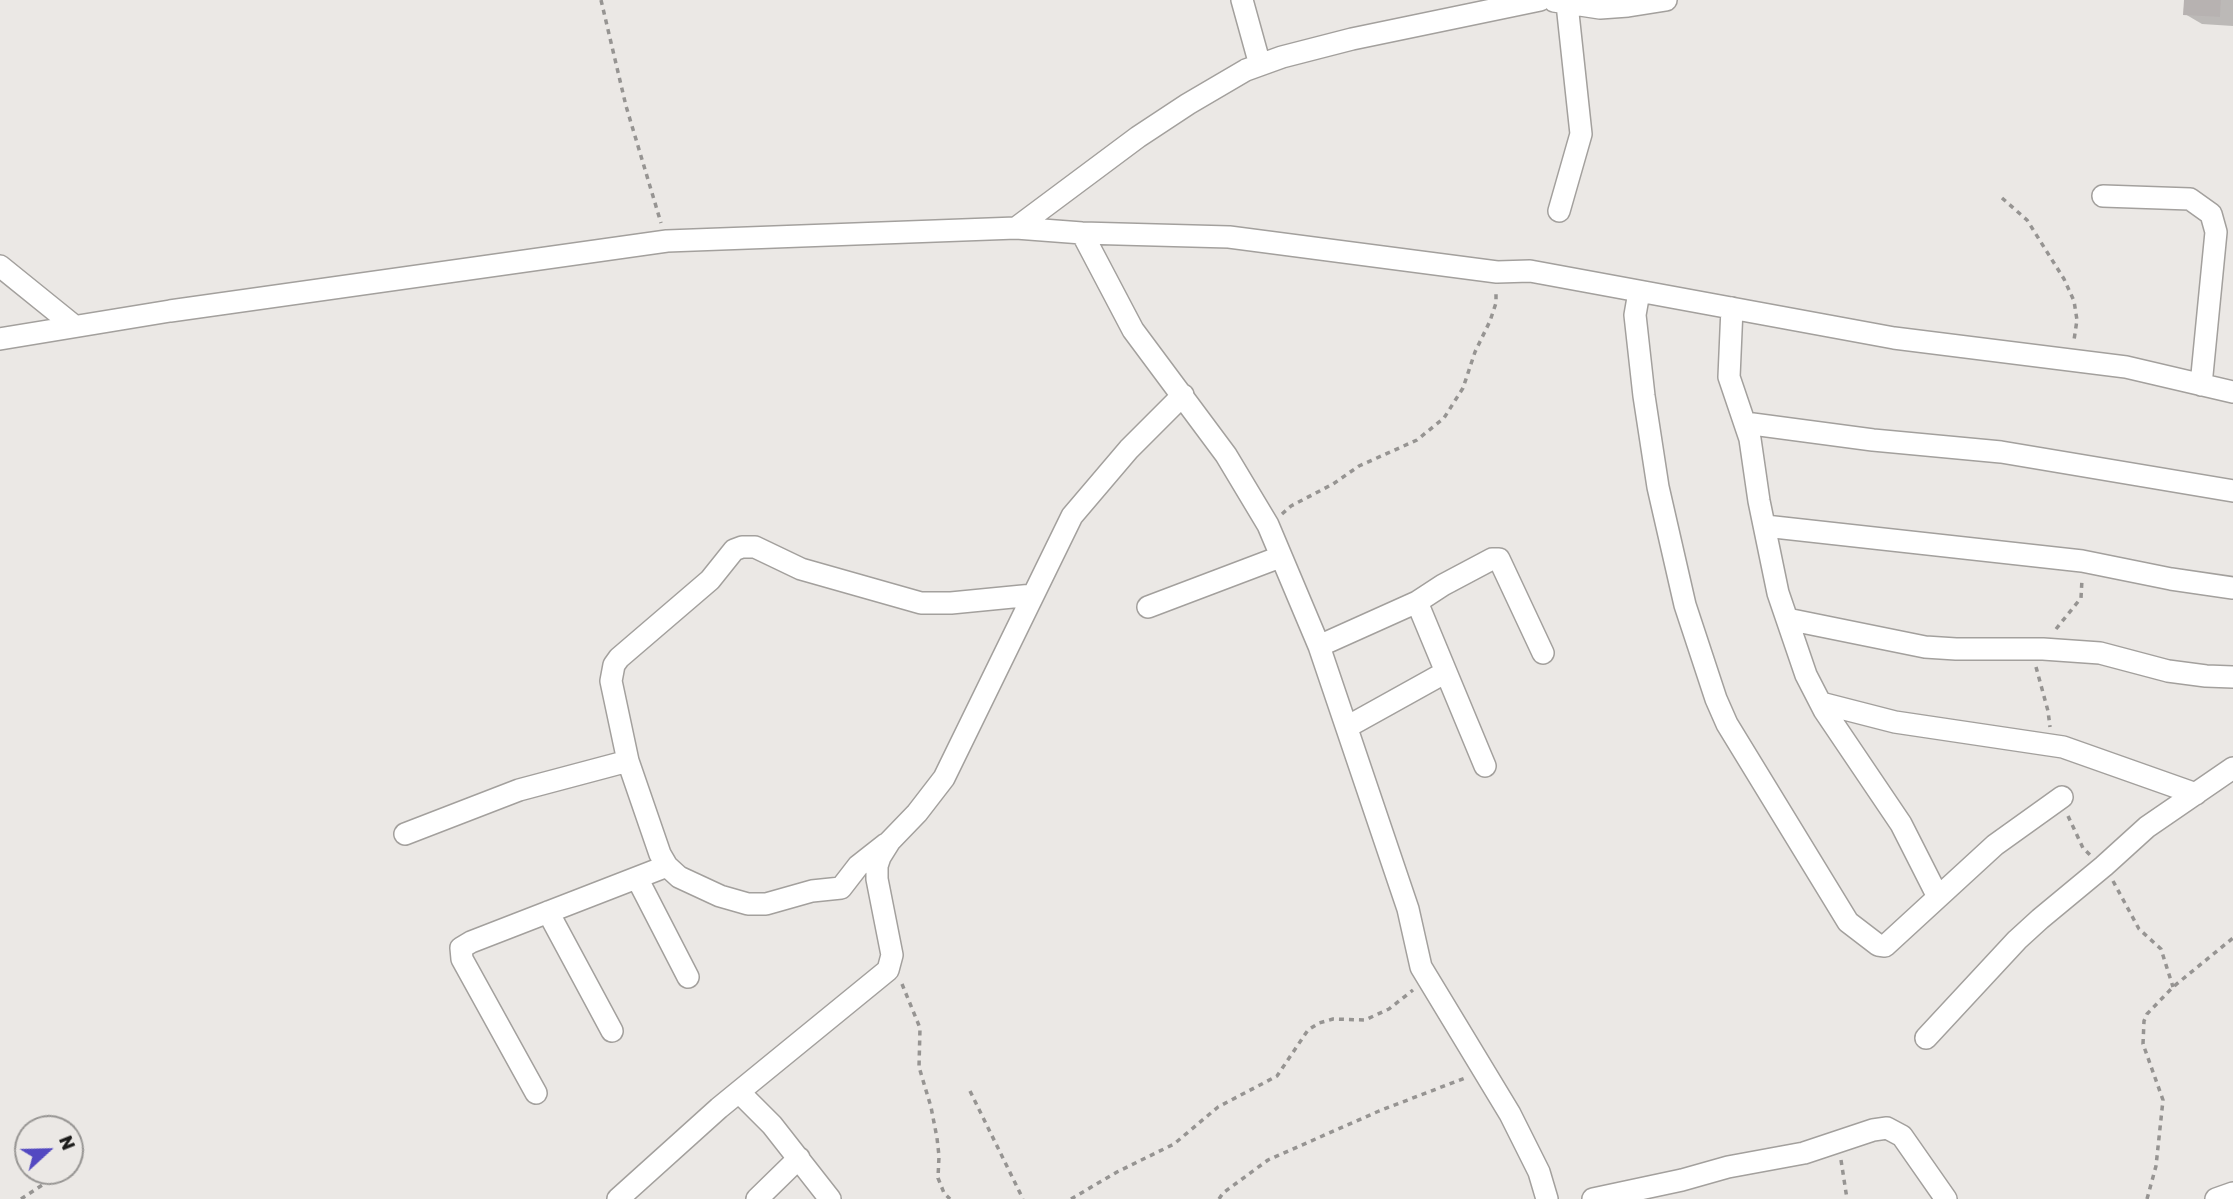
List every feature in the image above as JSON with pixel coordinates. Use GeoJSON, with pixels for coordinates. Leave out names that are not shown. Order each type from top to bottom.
{"type":"FeatureCollection","features":[{"type":"Feature","properties":{"kind":"street"},"geometry":{"type":"LineString","coordinates":[[1242,0],[1261,65]]}},
{"type":"Feature","properties":{"kind":"street"},"geometry":{"type":"LineString","coordinates":[[1016,228],[1148,131],[1246,70],[1282,57],[1352,39],[1540,0]]}},
{"type":"Feature","properties":{"kind":"street"},"geometry":{"type":"LineString","coordinates":[[1559,211],[1581,134],[1557,2],[1610,7],[1667,0]]}},
{"type":"Feature","properties":{"kind":"street"},"geometry":{"type":"LineString","coordinates":[[2103,196],[2190,199],[2211,214],[2216,232],[2201,385]]}},
{"type":"Feature","properties":{"kind":"street"},"geometry":{"type":"LineString","coordinates":[[0,338],[73,325],[667,241],[1016,228],[1082,233],[1229,237],[1497,272],[1530,271],[1894,338],[2126,366],[2233,392]]}},
{"type":"Feature","properties":{"kind":"street"},"geometry":{"type":"LineString","coordinates":[[1082,233],[1133,330],[1226,455],[1268,526],[1319,646],[1348,727],[1408,909],[1417,954],[1427,979],[1528,1148],[1547,1199]]}},
{"type":"Feature","properties":{"kind":"street"},"geometry":{"type":"LineString","coordinates":[[0,267],[73,325]]}},
{"type":"Feature","properties":{"kind":"street"},"geometry":{"type":"LineString","coordinates":[[1639,292],[1635,315],[1658,487],[1685,605],[1716,699],[1727,724],[1851,925],[1885,946],[1995,845],[2062,797]]}},
{"type":"Feature","properties":{"kind":"street"},"geometry":{"type":"LineString","coordinates":[[1732,308],[1729,377],[1750,439],[1778,593],[1806,675],[1821,704],[1901,824],[1938,897]]}},
{"type":"Feature","properties":{"kind":"street"},"geometry":{"type":"LineString","coordinates":[[1033,595],[951,603],[921,603],[801,569],[755,547],[734,550],[710,580],[614,665],[611,681],[628,761],[660,854],[667,866],[679,877],[720,896],[748,904],[766,904],[812,891],[841,888],[858,866],[890,841],[917,813],[944,778],[1033,595],[1055,547],[1079,507],[1129,449],[1183,395]]}},
{"type":"Feature","properties":{"kind":"street"},"geometry":{"type":"LineString","coordinates":[[1745,423],[1873,440],[2001,452],[2233,491]]}},
{"type":"Feature","properties":{"kind":"street"},"geometry":{"type":"LineString","coordinates":[[1765,526],[2082,561],[2233,588]]}},
{"type":"Feature","properties":{"kind":"street"},"geometry":{"type":"LineString","coordinates":[[1148,607],[1280,557]]}},
{"type":"Feature","properties":{"kind":"street"},"geometry":{"type":"LineString","coordinates":[[1319,646],[1417,602],[1492,559],[1499,559],[1543,653]]}},
{"type":"Feature","properties":{"kind":"street"},"geometry":{"type":"LineString","coordinates":[[1417,602],[1485,766]]}},
{"type":"Feature","properties":{"kind":"street"},"geometry":{"type":"LineString","coordinates":[[1787,619],[1925,647],[2100,653],[2168,671],[2233,677]]}},
{"type":"Feature","properties":{"kind":"street"},"geometry":{"type":"LineString","coordinates":[[1348,727],[1446,672]]}},
{"type":"Feature","properties":{"kind":"street"},"geometry":{"type":"LineString","coordinates":[[1821,704],[1895,722],[2053,745],[2196,794]]}},
{"type":"Feature","properties":{"kind":"street"},"geometry":{"type":"LineString","coordinates":[[405,834],[519,790],[628,761]]}},
{"type":"Feature","properties":{"kind":"street"},"geometry":{"type":"LineString","coordinates":[[1926,1038],[2017,940],[2147,827],[2233,768]]}},
{"type":"Feature","properties":{"kind":"street"},"geometry":{"type":"LineString","coordinates":[[618,1199],[739,1092],[883,975],[892,960],[877,866],[890,841]]}},
{"type":"Feature","properties":{"kind":"street"},"geometry":{"type":"LineString","coordinates":[[536,1093],[462,959],[461,948],[667,866]]}},
{"type":"Feature","properties":{"kind":"street"},"geometry":{"type":"LineString","coordinates":[[637,878],[688,977]]}},
{"type":"Feature","properties":{"kind":"street"},"geometry":{"type":"LineString","coordinates":[[548,912],[612,1031]]}},
{"type":"Feature","properties":{"kind":"street"},"geometry":{"type":"LineString","coordinates":[[739,1092],[772,1125],[830,1199]]}},
{"type":"Feature","properties":{"kind":"street"},"geometry":{"type":"LineString","coordinates":[[1593,1199],[1728,1167],[1776,1160],[1839,1144],[1873,1130],[1891,1129],[1902,1136],[1946,1199]]}},
{"type":"Feature","properties":{"kind":"street"},"geometry":{"type":"LineString","coordinates":[[757,1199],[799,1158]]}},
{"type":"Feature","properties":{"kind":"street"},"geometry":{"type":"LineString","coordinates":[[2216,1199],[2233,1194]]}},
{"type":"Feature","properties":{"kind":"path"},"geometry":{"type":"LineString","coordinates":[[601,0],[632,129],[667,241]]}},
{"type":"Feature","properties":{"kind":"path"},"geometry":{"type":"LineString","coordinates":[[2002,198],[2027,220],[2064,279],[2074,301],[2077,320],[2071,360]]}},
{"type":"Feature","properties":{"kind":"path"},"geometry":{"type":"LineString","coordinates":[[1268,526],[1291,506],[1333,484],[1359,466],[1417,440],[1444,418],[1462,388],[1490,321],[1496,303],[1497,272]]}},
{"type":"Feature","properties":{"kind":"path"},"geometry":{"type":"LineString","coordinates":[[2053,745],[2048,711],[2036,665],[2043,649],[2081,598],[2082,561]]}},
{"type":"Feature","properties":{"kind":"path"},"geometry":{"type":"LineString","coordinates":[[2104,866],[2138,929],[2161,948],[2173,987]]}},
{"type":"Feature","properties":{"kind":"path"},"geometry":{"type":"LineString","coordinates":[[2147,1199],[2157,1166],[2163,1100],[2143,1044],[2144,1021],[2147,1014],[2173,987],[2233,938]]}},
{"type":"Feature","properties":{"kind":"path"},"geometry":{"type":"LineString","coordinates":[[892,960],[920,1028],[919,1067],[937,1138],[937,1178],[950,1199]]}},
{"type":"Feature","properties":{"kind":"path"},"geometry":{"type":"LineString","coordinates":[[1071,1199],[1117,1172],[1174,1144],[1218,1107],[1277,1076],[1308,1030],[1319,1023],[1326,1019],[1358,1021],[1373,1017],[1389,1009],[1427,979]]}},
{"type":"Feature","properties":{"kind":"path"},"geometry":{"type":"LineString","coordinates":[[1219,1199],[1223,1193],[1268,1160],[1379,1111],[1484,1072]]}},
{"type":"Feature","properties":{"kind":"path"},"geometry":{"type":"LineString","coordinates":[[970,1091],[1023,1199]]}},
{"type":"Feature","properties":{"kind":"path"},"geometry":{"type":"LineString","coordinates":[[1839,1144],[1847,1199]]}},
{"type":"Feature","properties":{"kind":"path"},"geometry":{"type":"LineString","coordinates":[[21,1199],[42,1185]]}},
{"type":"Feature","properties":{"kind":"building"},"geometry":{"type":"Polygon","coordinates":[[[2184,0],[2221,0],[2220,17],[2183,15],[2184,0]]]}}]}
